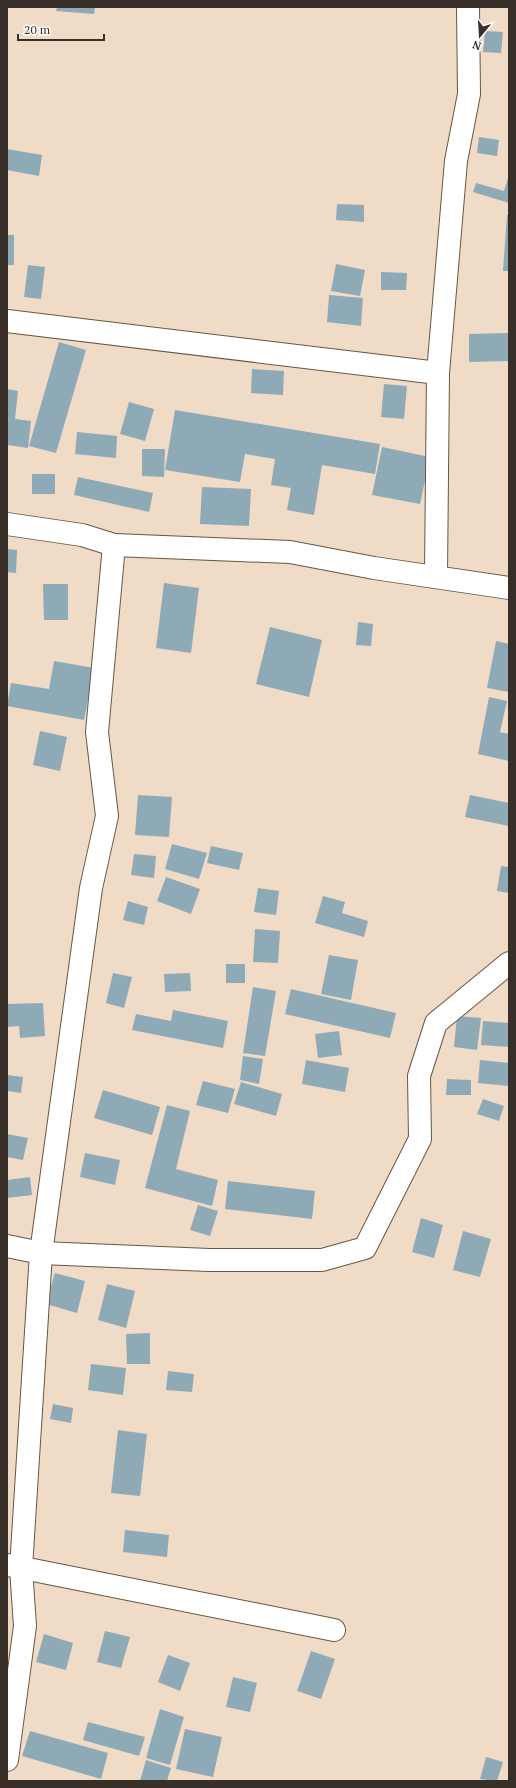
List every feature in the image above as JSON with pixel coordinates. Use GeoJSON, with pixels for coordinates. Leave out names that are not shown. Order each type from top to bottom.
{"type":"FeatureCollection","features":[{"type":"Feature","properties":{"kind":"street"},"geometry":{"type":"LineString","coordinates":[[436,575],[438,373],[456,161],[469,94],[468,7]]}},
{"type":"Feature","properties":{"kind":"street"},"geometry":{"type":"LineString","coordinates":[[7,321],[438,373]]}},
{"type":"Feature","properties":{"kind":"street"},"geometry":{"type":"LineString","coordinates":[[7,524],[82,535],[114,545],[290,552],[374,568],[436,575],[509,588]]}},
{"type":"Feature","properties":{"kind":"street"},"geometry":{"type":"LineString","coordinates":[[7,1760],[25,1626],[14,1566],[41,1253],[91,888],[106,816],[97,732],[114,545]]}},
{"type":"Feature","properties":{"kind":"street"},"geometry":{"type":"LineString","coordinates":[[7,1246],[41,1253],[209,1260],[322,1260],[365,1248],[420,1139],[419,1076],[436,1023],[509,963]]}},
{"type":"Feature","properties":{"kind":"street"},"geometry":{"type":"LineString","coordinates":[[14,1566],[334,1630]]}},
{"type":"Feature","properties":{"kind":"building"},"geometry":{"type":"Polygon","coordinates":[[[57,7],[95,7],[94,14],[56,11],[57,7]]]}},
{"type":"Feature","properties":{"kind":"building"},"geometry":{"type":"Polygon","coordinates":[[[485,31],[503,32],[501,53],[483,52],[485,31]]]}},
{"type":"Feature","properties":{"kind":"building"},"geometry":{"type":"Polygon","coordinates":[[[479,137],[499,140],[497,156],[477,153],[479,137]]]}},
{"type":"Feature","properties":{"kind":"building"},"geometry":{"type":"Polygon","coordinates":[[[7,149],[42,155],[39,176],[7,170],[7,149]]]}},
{"type":"Feature","properties":{"kind":"building"},"geometry":{"type":"Polygon","coordinates":[[[509,175],[509,203],[473,192],[476,183],[504,191],[509,175]]]}},
{"type":"Feature","properties":{"kind":"building"},"geometry":{"type":"Polygon","coordinates":[[[337,204],[364,205],[364,222],[336,220],[337,204]]]}},
{"type":"Feature","properties":{"kind":"building"},"geometry":{"type":"Polygon","coordinates":[[[507,215],[509,215],[509,271],[503,271],[507,215]]]}},
{"type":"Feature","properties":{"kind":"building"},"geometry":{"type":"Polygon","coordinates":[[[7,235],[14,235],[14,265],[7,265],[7,235]]]}},
{"type":"Feature","properties":{"kind":"building"},"geometry":{"type":"Polygon","coordinates":[[[336,264],[365,270],[360,296],[331,291],[336,264]]]}},
{"type":"Feature","properties":{"kind":"building"},"geometry":{"type":"Polygon","coordinates":[[[28,265],[45,267],[41,299],[24,297],[28,265]]]}},
{"type":"Feature","properties":{"kind":"building"},"geometry":{"type":"Polygon","coordinates":[[[381,272],[407,273],[406,290],[381,290],[381,272]]]}},
{"type":"Feature","properties":{"kind":"building"},"geometry":{"type":"Polygon","coordinates":[[[329,295],[363,298],[361,326],[327,322],[329,295]]]}},
{"type":"Feature","properties":{"kind":"building"},"geometry":{"type":"Polygon","coordinates":[[[508,333],[509,361],[469,362],[469,334],[508,333]]]}},
{"type":"Feature","properties":{"kind":"building"},"geometry":{"type":"Polygon","coordinates":[[[59,342],[86,350],[56,453],[29,446],[59,342]]]}},
{"type":"Feature","properties":{"kind":"building"},"geometry":{"type":"Polygon","coordinates":[[[252,369],[284,371],[283,395],[251,393],[252,369]]]}},
{"type":"Feature","properties":{"kind":"building"},"geometry":{"type":"Polygon","coordinates":[[[384,384],[407,386],[404,419],[381,417],[384,384]]]}},
{"type":"Feature","properties":{"kind":"building"},"geometry":{"type":"Polygon","coordinates":[[[7,389],[18,391],[15,419],[31,421],[28,448],[7,445],[7,389]]]}},
{"type":"Feature","properties":{"kind":"building"},"geometry":{"type":"Polygon","coordinates":[[[129,402],[154,409],[145,441],[120,434],[129,402]]]}},
{"type":"Feature","properties":{"kind":"building"},"geometry":{"type":"Polygon","coordinates":[[[175,410],[380,444],[375,474],[322,465],[314,515],[287,510],[291,488],[271,485],[275,459],[245,454],[240,482],[165,470],[175,410]]]}},
{"type":"Feature","properties":{"kind":"building"},"geometry":{"type":"Polygon","coordinates":[[[77,432],[117,436],[116,458],[75,454],[77,432]]]}},
{"type":"Feature","properties":{"kind":"building"},"geometry":{"type":"Polygon","coordinates":[[[382,447],[430,457],[420,504],[372,495],[382,447]]]}},
{"type":"Feature","properties":{"kind":"building"},"geometry":{"type":"Polygon","coordinates":[[[142,449],[165,449],[164,477],[142,476],[142,449]]]}},
{"type":"Feature","properties":{"kind":"building"},"geometry":{"type":"Polygon","coordinates":[[[32,474],[55,474],[55,494],[32,494],[32,474]]]}},
{"type":"Feature","properties":{"kind":"building"},"geometry":{"type":"Polygon","coordinates":[[[78,477],[153,493],[149,512],[74,495],[78,477]]]}},
{"type":"Feature","properties":{"kind":"building"},"geometry":{"type":"Polygon","coordinates":[[[202,487],[251,489],[249,526],[200,524],[202,487]]]}},
{"type":"Feature","properties":{"kind":"building"},"geometry":{"type":"Polygon","coordinates":[[[7,549],[17,550],[16,573],[7,572],[7,549]]]}},
{"type":"Feature","properties":{"kind":"building"},"geometry":{"type":"Polygon","coordinates":[[[164,583],[199,588],[191,653],[156,648],[164,583]]]}},
{"type":"Feature","properties":{"kind":"building"},"geometry":{"type":"Polygon","coordinates":[[[43,584],[68,584],[68,620],[44,620],[43,584]]]}},
{"type":"Feature","properties":{"kind":"building"},"geometry":{"type":"Polygon","coordinates":[[[358,622],[373,624],[371,646],[356,645],[358,622]]]}},
{"type":"Feature","properties":{"kind":"building"},"geometry":{"type":"Polygon","coordinates":[[[270,627],[322,640],[309,697],[256,684],[270,627]]]}},
{"type":"Feature","properties":{"kind":"building"},"geometry":{"type":"Polygon","coordinates":[[[496,641],[509,644],[509,692],[487,688],[496,641]]]}},
{"type":"Feature","properties":{"kind":"building"},"geometry":{"type":"Polygon","coordinates":[[[54,661],[94,668],[84,720],[7,706],[11,683],[49,689],[54,661]]]}},
{"type":"Feature","properties":{"kind":"building"},"geometry":{"type":"Polygon","coordinates":[[[489,697],[507,701],[500,732],[509,734],[509,761],[478,754],[489,697]]]}},
{"type":"Feature","properties":{"kind":"building"},"geometry":{"type":"Polygon","coordinates":[[[40,731],[67,737],[60,771],[33,765],[40,731]]]}},
{"type":"Feature","properties":{"kind":"building"},"geometry":{"type":"Polygon","coordinates":[[[138,795],[172,797],[169,837],[135,835],[138,795]]]}},
{"type":"Feature","properties":{"kind":"building"},"geometry":{"type":"Polygon","coordinates":[[[470,795],[509,803],[509,826],[465,817],[470,795]]]}},
{"type":"Feature","properties":{"kind":"building"},"geometry":{"type":"Polygon","coordinates":[[[172,844],[207,853],[199,879],[165,869],[172,844]]]}},
{"type":"Feature","properties":{"kind":"building"},"geometry":{"type":"Polygon","coordinates":[[[211,846],[243,853],[239,870],[207,863],[211,846]]]}},
{"type":"Feature","properties":{"kind":"building"},"geometry":{"type":"Polygon","coordinates":[[[134,854],[156,856],[154,878],[131,875],[134,854]]]}},
{"type":"Feature","properties":{"kind":"building"},"geometry":{"type":"Polygon","coordinates":[[[501,866],[509,867],[509,893],[497,891],[501,866]]]}},
{"type":"Feature","properties":{"kind":"building"},"geometry":{"type":"Polygon","coordinates":[[[166,877],[200,889],[191,914],[157,901],[166,877]]]}},
{"type":"Feature","properties":{"kind":"building"},"geometry":{"type":"Polygon","coordinates":[[[258,888],[279,891],[276,915],[254,912],[258,888]]]}},
{"type":"Feature","properties":{"kind":"building"},"geometry":{"type":"Polygon","coordinates":[[[323,896],[345,902],[342,913],[368,921],[364,937],[315,923],[323,896]]]}},
{"type":"Feature","properties":{"kind":"building"},"geometry":{"type":"Polygon","coordinates":[[[128,901],[148,907],[144,925],[123,920],[128,901]]]}},
{"type":"Feature","properties":{"kind":"building"},"geometry":{"type":"Polygon","coordinates":[[[255,929],[280,931],[278,963],[253,962],[255,929]]]}},
{"type":"Feature","properties":{"kind":"building"},"geometry":{"type":"Polygon","coordinates":[[[329,955],[358,960],[351,1000],[321,994],[329,955]]]}},
{"type":"Feature","properties":{"kind":"building"},"geometry":{"type":"Polygon","coordinates":[[[226,964],[245,964],[245,983],[226,983],[226,964]]]}},
{"type":"Feature","properties":{"kind":"building"},"geometry":{"type":"Polygon","coordinates":[[[113,973],[132,977],[124,1008],[106,1003],[113,973]]]}},
{"type":"Feature","properties":{"kind":"building"},"geometry":{"type":"Polygon","coordinates":[[[190,973],[191,991],[165,992],[164,974],[190,973]]]}},
{"type":"Feature","properties":{"kind":"building"},"geometry":{"type":"Polygon","coordinates":[[[253,987],[276,991],[265,1056],[243,1053],[253,987]]]}},
{"type":"Feature","properties":{"kind":"building"},"geometry":{"type":"Polygon","coordinates":[[[291,989],[396,1013],[390,1038],[285,1014],[291,989]]]}},
{"type":"Feature","properties":{"kind":"building"},"geometry":{"type":"Polygon","coordinates":[[[43,1003],[45,1036],[20,1038],[19,1026],[7,1027],[7,1004],[43,1003]]]}},
{"type":"Feature","properties":{"kind":"building"},"geometry":{"type":"Polygon","coordinates":[[[173,1010],[228,1021],[223,1048],[132,1030],[136,1014],[171,1021],[173,1010]]]}},
{"type":"Feature","properties":{"kind":"building"},"geometry":{"type":"Polygon","coordinates":[[[457,1016],[481,1018],[477,1050],[454,1047],[457,1016]]]}},
{"type":"Feature","properties":{"kind":"building"},"geometry":{"type":"Polygon","coordinates":[[[483,1021],[509,1023],[509,1047],[481,1045],[483,1021]]]}},
{"type":"Feature","properties":{"kind":"building"},"geometry":{"type":"Polygon","coordinates":[[[339,1031],[342,1055],[318,1058],[315,1034],[339,1031]]]}},
{"type":"Feature","properties":{"kind":"building"},"geometry":{"type":"Polygon","coordinates":[[[243,1056],[263,1059],[259,1084],[240,1080],[243,1056]]]}},
{"type":"Feature","properties":{"kind":"building"},"geometry":{"type":"Polygon","coordinates":[[[306,1060],[349,1068],[345,1092],[302,1084],[306,1060]]]}},
{"type":"Feature","properties":{"kind":"building"},"geometry":{"type":"Polygon","coordinates":[[[480,1060],[509,1063],[509,1086],[478,1083],[480,1060]]]}},
{"type":"Feature","properties":{"kind":"building"},"geometry":{"type":"Polygon","coordinates":[[[7,1075],[23,1077],[21,1093],[7,1091],[7,1075]]]}},
{"type":"Feature","properties":{"kind":"building"},"geometry":{"type":"Polygon","coordinates":[[[447,1079],[471,1080],[471,1095],[446,1095],[447,1079]]]}},
{"type":"Feature","properties":{"kind":"building"},"geometry":{"type":"Polygon","coordinates":[[[203,1081],[235,1089],[228,1113],[196,1105],[203,1081]]]}},
{"type":"Feature","properties":{"kind":"building"},"geometry":{"type":"Polygon","coordinates":[[[241,1082],[282,1094],[276,1116],[234,1104],[241,1082]]]}},
{"type":"Feature","properties":{"kind":"building"},"geometry":{"type":"Polygon","coordinates":[[[103,1090],[160,1107],[152,1135],[94,1118],[103,1090]]]}},
{"type":"Feature","properties":{"kind":"building"},"geometry":{"type":"Polygon","coordinates":[[[483,1099],[504,1106],[499,1121],[477,1114],[483,1099]]]}},
{"type":"Feature","properties":{"kind":"building"},"geometry":{"type":"Polygon","coordinates":[[[167,1105],[190,1111],[176,1169],[218,1180],[212,1206],[145,1188],[167,1105]]]}},
{"type":"Feature","properties":{"kind":"building"},"geometry":{"type":"Polygon","coordinates":[[[7,1134],[28,1138],[23,1160],[7,1157],[7,1134]]]}},
{"type":"Feature","properties":{"kind":"building"},"geometry":{"type":"Polygon","coordinates":[[[85,1153],[120,1160],[115,1185],[80,1177],[85,1153]]]}},
{"type":"Feature","properties":{"kind":"building"},"geometry":{"type":"Polygon","coordinates":[[[30,1177],[32,1195],[7,1198],[7,1180],[30,1177]]]}},
{"type":"Feature","properties":{"kind":"building"},"geometry":{"type":"Polygon","coordinates":[[[228,1181],[315,1191],[312,1219],[225,1209],[228,1181]]]}},
{"type":"Feature","properties":{"kind":"building"},"geometry":{"type":"Polygon","coordinates":[[[198,1205],[218,1211],[210,1236],[190,1230],[198,1205]]]}},
{"type":"Feature","properties":{"kind":"building"},"geometry":{"type":"Polygon","coordinates":[[[421,1218],[443,1225],[434,1258],[412,1252],[421,1218]]]}},
{"type":"Feature","properties":{"kind":"building"},"geometry":{"type":"Polygon","coordinates":[[[463,1231],[491,1239],[480,1277],[453,1270],[463,1231]]]}},
{"type":"Feature","properties":{"kind":"building"},"geometry":{"type":"Polygon","coordinates":[[[55,1273],[85,1281],[77,1313],[46,1304],[55,1273]]]}},
{"type":"Feature","properties":{"kind":"building"},"geometry":{"type":"Polygon","coordinates":[[[107,1284],[135,1291],[126,1328],[98,1320],[107,1284]]]}},
{"type":"Feature","properties":{"kind":"building"},"geometry":{"type":"Polygon","coordinates":[[[150,1333],[150,1364],[127,1364],[126,1334],[150,1333]]]}},
{"type":"Feature","properties":{"kind":"building"},"geometry":{"type":"Polygon","coordinates":[[[91,1364],[126,1368],[123,1395],[88,1390],[91,1364]]]}},
{"type":"Feature","properties":{"kind":"building"},"geometry":{"type":"Polygon","coordinates":[[[168,1371],[194,1374],[192,1392],[166,1390],[168,1371]]]}},
{"type":"Feature","properties":{"kind":"building"},"geometry":{"type":"Polygon","coordinates":[[[53,1404],[73,1408],[71,1423],[50,1419],[53,1404]]]}},
{"type":"Feature","properties":{"kind":"building"},"geometry":{"type":"Polygon","coordinates":[[[118,1430],[147,1434],[140,1496],[111,1493],[118,1430]]]}},
{"type":"Feature","properties":{"kind":"building"},"geometry":{"type":"Polygon","coordinates":[[[125,1530],[169,1535],[167,1557],[123,1552],[125,1530]]]}},
{"type":"Feature","properties":{"kind":"building"},"geometry":{"type":"Polygon","coordinates":[[[105,1631],[130,1637],[121,1668],[97,1662],[105,1631]]]}},
{"type":"Feature","properties":{"kind":"building"},"geometry":{"type":"Polygon","coordinates":[[[44,1634],[73,1643],[66,1670],[36,1662],[44,1634]]]}},
{"type":"Feature","properties":{"kind":"building"},"geometry":{"type":"Polygon","coordinates":[[[311,1651],[335,1659],[321,1699],[297,1691],[311,1651]]]}},
{"type":"Feature","properties":{"kind":"building"},"geometry":{"type":"Polygon","coordinates":[[[168,1655],[190,1663],[180,1691],[158,1682],[168,1655]]]}},
{"type":"Feature","properties":{"kind":"building"},"geometry":{"type":"Polygon","coordinates":[[[233,1677],[257,1683],[250,1712],[226,1707],[233,1677]]]}},
{"type":"Feature","properties":{"kind":"building"},"geometry":{"type":"Polygon","coordinates":[[[160,1709],[184,1717],[170,1765],[146,1758],[160,1709]]]}},
{"type":"Feature","properties":{"kind":"building"},"geometry":{"type":"Polygon","coordinates":[[[88,1722],[145,1737],[139,1756],[83,1740],[88,1722]]]}},
{"type":"Feature","properties":{"kind":"building"},"geometry":{"type":"Polygon","coordinates":[[[185,1729],[222,1737],[213,1777],[176,1769],[185,1729]]]}},
{"type":"Feature","properties":{"kind":"building"},"geometry":{"type":"Polygon","coordinates":[[[30,1731],[108,1753],[101,1779],[22,1756],[30,1731]]]}},
{"type":"Feature","properties":{"kind":"building"},"geometry":{"type":"Polygon","coordinates":[[[486,1757],[503,1762],[497,1781],[480,1779],[486,1757]]]}},
{"type":"Feature","properties":{"kind":"building"},"geometry":{"type":"Polygon","coordinates":[[[146,1760],[171,1768],[167,1781],[140,1781],[146,1760]]]}}]}
